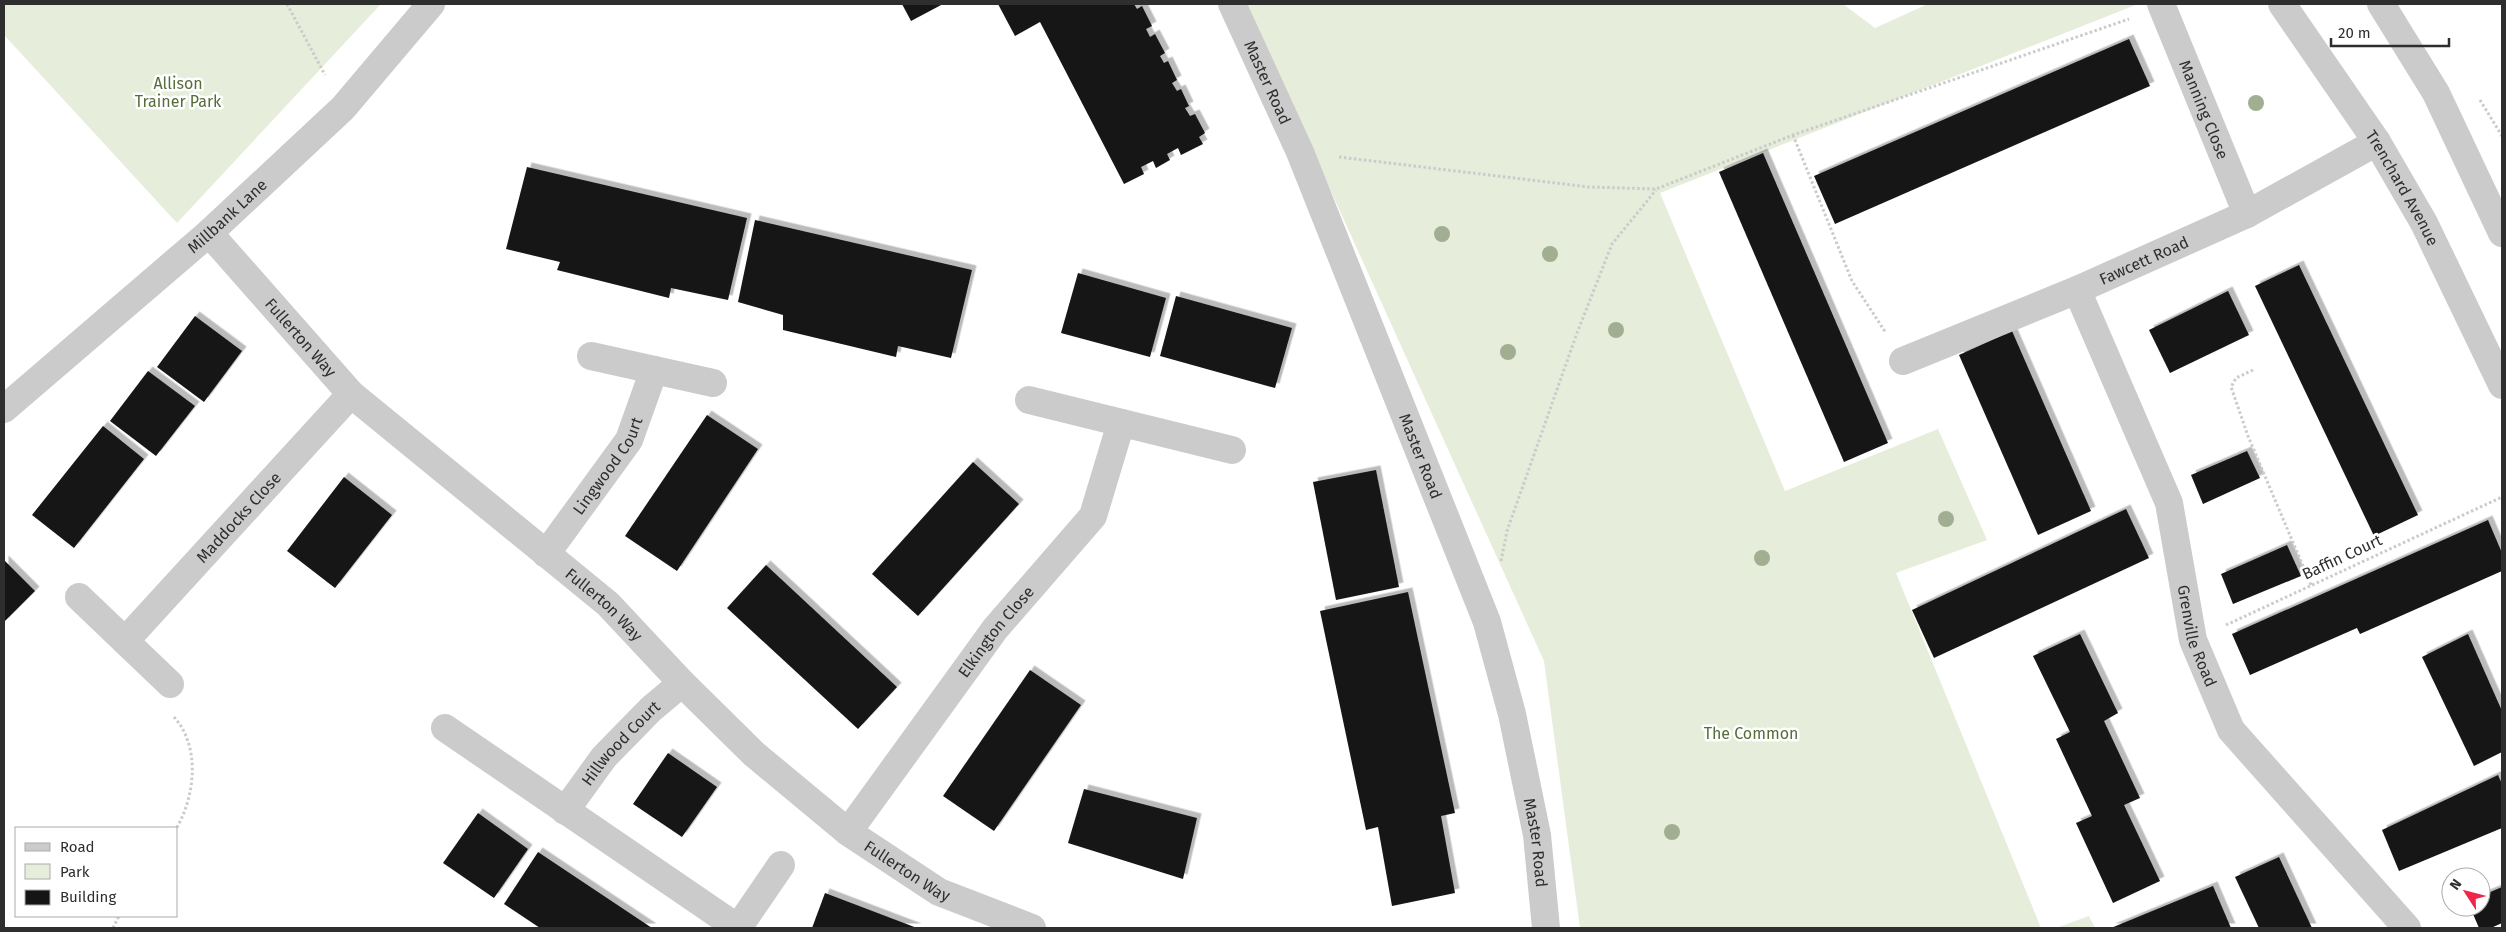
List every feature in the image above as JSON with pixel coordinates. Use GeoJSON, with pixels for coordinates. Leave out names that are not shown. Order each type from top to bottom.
{"type":"FeatureCollection","features":[{"type":"Feature","properties":{"kind":"street","name":"Millbank Lane"},"geometry":{"type":"LineString","coordinates":[[4,410],[209,233],[343,108],[431,4]]}},
{"type":"Feature","properties":{"kind":"street","name":"Master Road"},"geometry":{"type":"LineString","coordinates":[[1232,4],[1300,152],[1487,622],[1512,714],[1537,835],[1546,928]]}},
{"type":"Feature","properties":{"kind":"street","name":"Trenchard Avenue"},"geometry":{"type":"LineString","coordinates":[[2282,4],[2377,142],[2424,223],[2502,385]]}},
{"type":"Feature","properties":{"kind":"street"},"geometry":{"type":"LineString","coordinates":[[2381,4],[2436,93],[2502,233]]}},
{"type":"Feature","properties":{"kind":"street","name":"Manning Close"},"geometry":{"type":"LineString","coordinates":[[2163,5],[2247,214]]}},
{"type":"Feature","properties":{"kind":"street","name":"Fawcett Road"},"geometry":{"type":"LineString","coordinates":[[1903,361],[2077,290],[2247,214],[2377,142]]}},
{"type":"Feature","properties":{"kind":"street","name":"Fullerton Way"},"geometry":{"type":"LineString","coordinates":[[209,233],[351,394],[608,604],[682,684],[754,754],[848,832],[939,892],[1032,928]]}},
{"type":"Feature","properties":{"kind":"street","name":"Grenville Road"},"geometry":{"type":"LineString","coordinates":[[2077,290],[2169,503],[2193,640],[2231,730],[2407,928]]}},
{"type":"Feature","properties":{"kind":"street"},"geometry":{"type":"LineString","coordinates":[[591,356],[713,383]]}},
{"type":"Feature","properties":{"kind":"street","name":"Lingwood Court"},"geometry":{"type":"LineString","coordinates":[[546,554],[629,440],[654,370]]}},
{"type":"Feature","properties":{"kind":"street","name":"Maddocks Close"},"geometry":{"type":"LineString","coordinates":[[125,641],[351,394]]}},
{"type":"Feature","properties":{"kind":"street"},"geometry":{"type":"LineString","coordinates":[[1029,400],[1232,450]]}},
{"type":"Feature","properties":{"kind":"street","name":"Elkington Close"},"geometry":{"type":"LineString","coordinates":[[848,832],[995,629],[1092,516],[1121,423]]}},
{"type":"Feature","properties":{"kind":"street"},"geometry":{"type":"LineString","coordinates":[[79,597],[170,684]]}},
{"type":"Feature","properties":{"kind":"street","name":"Hillwood Court"},"geometry":{"type":"LineString","coordinates":[[566,811],[604,757],[651,709],[682,684]]}},
{"type":"Feature","properties":{"kind":"street"},"geometry":{"type":"LineString","coordinates":[[445,728],[738,928],[781,865]]}},
{"type":"Feature","properties":{"kind":"path"},"geometry":{"type":"LineString","coordinates":[[287,4],[343,108]]}},
{"type":"Feature","properties":{"kind":"path"},"geometry":{"type":"LineString","coordinates":[[1300,152],[1588,187],[1656,189],[1793,135],[2163,5]]}},
{"type":"Feature","properties":{"kind":"path"},"geometry":{"type":"LineString","coordinates":[[1793,135],[1852,281],[1903,361]]}},
{"type":"Feature","properties":{"kind":"path"},"geometry":{"type":"LineString","coordinates":[[1499,567],[1507,531],[1520,493],[1576,333],[1612,244],[1656,189]]}},
{"type":"Feature","properties":{"kind":"path"},"geometry":{"type":"LineString","coordinates":[[2254,370],[2236,378],[2231,387],[2248,436],[2311,585]]}},
{"type":"Feature","properties":{"kind":"path","name":"Baffin Court"},"geometry":{"type":"LineString","coordinates":[[2193,640],[2502,497]]}},
{"type":"Feature","properties":{"kind":"path"},"geometry":{"type":"LineString","coordinates":[[170,684],[159,700],[180,723],[190,751],[193,783],[186,813],[177,827]]}},
{"type":"Feature","properties":{"kind":"green space","name":"Allison Trainer Park"},"geometry":{"type":"Polygon","coordinates":[[[4,4],[381,4],[177,223],[5,36],[4,4]]]}},
{"type":"Feature","properties":{"kind":"green space","name":"The Common"},"geometry":{"type":"Polygon","coordinates":[[[1246,4],[1843,4],[1875,28],[1928,4],[2138,4],[1660,193],[1785,491],[1938,429],[1987,540],[1896,573],[2041,928],[1580,928],[1544,661],[1246,4]]]}},
{"type":"Feature","properties":{"kind":"green space"},"geometry":{"type":"Polygon","coordinates":[[[2089,916],[2095,928],[2056,928],[2089,916]]]}},
{"type":"Feature","properties":{"kind":"building"},"geometry":{"type":"Polygon","coordinates":[[[902,4],[943,4],[911,21],[902,4]]]}},
{"type":"Feature","properties":{"kind":"building"},"geometry":{"type":"Polygon","coordinates":[[[998,4],[1134,4],[1137,9],[1142,6],[1152,26],[1146,29],[1150,37],[1155,34],[1165,53],[1160,56],[1164,63],[1168,61],[1177,80],[1172,83],[1177,91],[1181,89],[1189,106],[1185,108],[1190,116],[1195,114],[1205,133],[1199,137],[1203,144],[1181,155],[1178,148],[1167,154],[1170,160],[1156,168],[1153,161],[1141,167],[1144,174],[1124,184],[1040,22],[1015,36],[998,4]]]}},
{"type":"Feature","properties":{"kind":"building"},"geometry":{"type":"Polygon","coordinates":[[[2129,39],[2150,86],[1835,224],[1814,176],[2129,39]]]}},
{"type":"Feature","properties":{"kind":"building"},"geometry":{"type":"Polygon","coordinates":[[[1763,153],[1888,443],[1844,462],[1719,172],[1763,153]]]}},
{"type":"Feature","properties":{"kind":"building"},"geometry":{"type":"Polygon","coordinates":[[[527,167],[747,218],[728,300],[671,288],[669,298],[557,270],[560,262],[506,249],[527,167]]]}},
{"type":"Feature","properties":{"kind":"building"},"geometry":{"type":"Polygon","coordinates":[[[755,220],[972,270],[951,358],[898,346],[896,357],[783,330],[783,315],[738,302],[755,220]]]}},
{"type":"Feature","properties":{"kind":"building"},"geometry":{"type":"Polygon","coordinates":[[[2299,265],[2418,515],[2374,536],[2255,286],[2299,265]]]}},
{"type":"Feature","properties":{"kind":"building"},"geometry":{"type":"Polygon","coordinates":[[[1078,273],[1166,298],[1150,357],[1061,333],[1078,273]]]}},
{"type":"Feature","properties":{"kind":"building"},"geometry":{"type":"Polygon","coordinates":[[[2228,291],[2249,335],[2170,373],[2149,330],[2228,291]]]}},
{"type":"Feature","properties":{"kind":"building"},"geometry":{"type":"Polygon","coordinates":[[[1176,296],[1292,328],[1275,388],[1160,356],[1176,296]]]}},
{"type":"Feature","properties":{"kind":"building"},"geometry":{"type":"Polygon","coordinates":[[[195,316],[242,351],[204,402],[157,367],[195,316]]]}},
{"type":"Feature","properties":{"kind":"building"},"geometry":{"type":"Polygon","coordinates":[[[2012,331],[2091,511],[2038,535],[1959,355],[2012,331]]]}},
{"type":"Feature","properties":{"kind":"building"},"geometry":{"type":"Polygon","coordinates":[[[148,371],[195,406],[156,456],[110,421],[148,371]]]}},
{"type":"Feature","properties":{"kind":"building"},"geometry":{"type":"Polygon","coordinates":[[[707,415],[758,449],[677,571],[625,536],[707,415]]]}},
{"type":"Feature","properties":{"kind":"building"},"geometry":{"type":"Polygon","coordinates":[[[103,426],[144,459],[74,548],[32,515],[103,426]]]}},
{"type":"Feature","properties":{"kind":"building"},"geometry":{"type":"Polygon","coordinates":[[[2247,451],[2260,478],[2203,504],[2191,475],[2247,451]]]}},
{"type":"Feature","properties":{"kind":"building"},"geometry":{"type":"Polygon","coordinates":[[[973,462],[1019,504],[918,616],[872,574],[973,462]]]}},
{"type":"Feature","properties":{"kind":"building"},"geometry":{"type":"Polygon","coordinates":[[[1376,470],[1399,587],[1336,600],[1313,482],[1376,470]]]}},
{"type":"Feature","properties":{"kind":"building"},"geometry":{"type":"Polygon","coordinates":[[[344,477],[392,515],[335,588],[287,551],[344,477]]]}},
{"type":"Feature","properties":{"kind":"building"},"geometry":{"type":"Polygon","coordinates":[[[2126,509],[2149,558],[1934,658],[1912,610],[2126,509]]]}},
{"type":"Feature","properties":{"kind":"building"},"geometry":{"type":"Polygon","coordinates":[[[2488,520],[2502,553],[2502,571],[2360,634],[2357,628],[2250,675],[2232,634],[2488,520]]]}},
{"type":"Feature","properties":{"kind":"building"},"geometry":{"type":"Polygon","coordinates":[[[2287,545],[2301,576],[2233,604],[2221,574],[2287,545]]]}},
{"type":"Feature","properties":{"kind":"building"},"geometry":{"type":"Polygon","coordinates":[[[4,560],[35,591],[4,622],[4,560]]]}},
{"type":"Feature","properties":{"kind":"building"},"geometry":{"type":"Polygon","coordinates":[[[766,565],[897,687],[858,729],[727,608],[766,565]]]}},
{"type":"Feature","properties":{"kind":"building"},"geometry":{"type":"Polygon","coordinates":[[[1408,592],[1455,813],[1441,816],[1455,893],[1392,906],[1378,827],[1366,830],[1320,611],[1408,592]]]}},
{"type":"Feature","properties":{"kind":"building"},"geometry":{"type":"Polygon","coordinates":[[[2080,634],[2118,713],[2104,721],[2140,798],[2124,805],[2160,881],[2113,903],[2076,823],[2092,816],[2056,739],[2070,732],[2033,656],[2080,634]]]}},
{"type":"Feature","properties":{"kind":"building"},"geometry":{"type":"Polygon","coordinates":[[[2468,634],[2502,711],[2502,752],[2474,766],[2422,657],[2468,634]]]}},
{"type":"Feature","properties":{"kind":"building"},"geometry":{"type":"Polygon","coordinates":[[[1030,670],[1081,705],[994,831],[943,796],[1030,670]]]}},
{"type":"Feature","properties":{"kind":"building"},"geometry":{"type":"Polygon","coordinates":[[[668,753],[717,787],[682,837],[633,804],[668,753]]]}},
{"type":"Feature","properties":{"kind":"building"},"geometry":{"type":"Polygon","coordinates":[[[2498,775],[2502,784],[2502,828],[2399,871],[2382,830],[2498,775]]]}},
{"type":"Feature","properties":{"kind":"building"},"geometry":{"type":"Polygon","coordinates":[[[1084,789],[1197,818],[1183,879],[1068,843],[1084,789]]]}},
{"type":"Feature","properties":{"kind":"building"},"geometry":{"type":"Polygon","coordinates":[[[478,813],[528,849],[494,898],[443,863],[478,813]]]}},
{"type":"Feature","properties":{"kind":"building"},"geometry":{"type":"Polygon","coordinates":[[[538,852],[652,928],[540,928],[504,904],[538,852]]]}},
{"type":"Feature","properties":{"kind":"building"},"geometry":{"type":"Polygon","coordinates":[[[2279,857],[2312,928],[2259,928],[2235,877],[2279,857]]]}},
{"type":"Feature","properties":{"kind":"building"},"geometry":{"type":"Polygon","coordinates":[[[2213,886],[2231,928],[2111,928],[2213,886]]]}},
{"type":"Feature","properties":{"kind":"building"},"geometry":{"type":"Polygon","coordinates":[[[2502,887],[2502,923],[2491,928],[2479,928],[2474,917],[2491,917],[2491,892],[2502,887]]]}},
{"type":"Feature","properties":{"kind":"building"},"geometry":{"type":"Polygon","coordinates":[[[825,893],[917,928],[812,928],[825,893]]]}}]}
